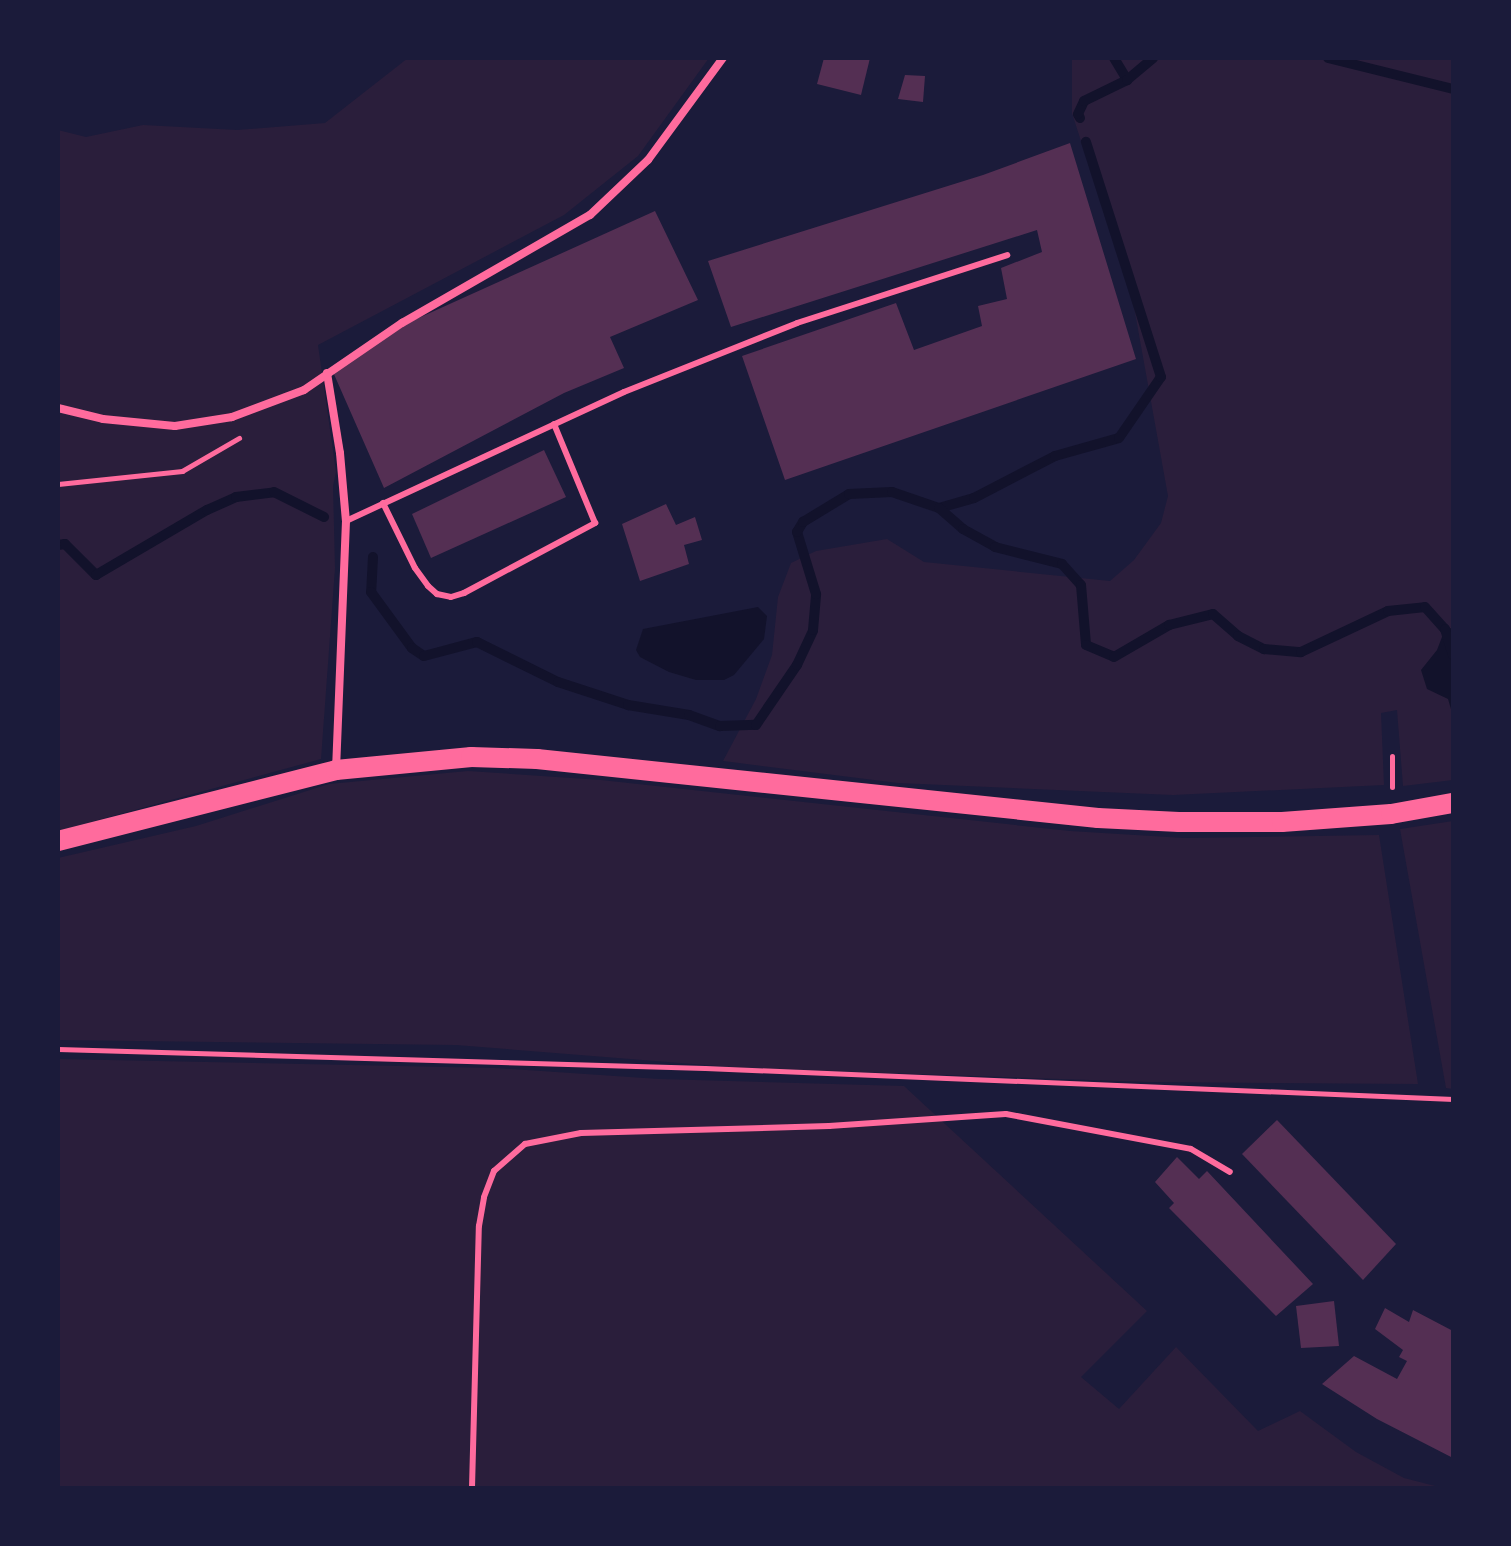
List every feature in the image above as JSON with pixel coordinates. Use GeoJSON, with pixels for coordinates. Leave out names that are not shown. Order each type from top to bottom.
{"type":"FeatureCollection","features":[{"type":"Feature","properties":{"kind":"main road"},"geometry":{"type":"LineString","coordinates":[[58,841],[336,770],[471,757],[537,759],[1098,818],[1179,822],[1282,822],[1391,814],[1453,803]]}},
{"type":"Feature","properties":{"kind":"street"},"geometry":{"type":"LineString","coordinates":[[58,408],[137,424],[175,426],[204,423],[288,398],[402,323],[590,215],[648,160],[723,58]]}},
{"type":"Feature","properties":{"kind":"street"},"geometry":{"type":"LineString","coordinates":[[327,373],[340,453],[346,521],[336,770]]}},
{"type":"Feature","properties":{"kind":"lane"},"geometry":{"type":"LineString","coordinates":[[346,521],[624,392],[797,323],[1007,255]]}},
{"type":"Feature","properties":{"kind":"lane"},"geometry":{"type":"LineString","coordinates":[[383,503],[415,568],[428,586],[437,594],[451,597],[464,593],[595,523],[554,424]]}},
{"type":"Feature","properties":{"kind":"lane"},"geometry":{"type":"LineString","coordinates":[[472,1488],[479,1226],[484,1197],[494,1171],[525,1144],[581,1133],[829,1126],[1006,1114],[1191,1149],[1230,1172]]}},
{"type":"Feature","properties":{"kind":"path"},"geometry":{"type":"LineString","coordinates":[[58,484],[182,471],[244,435]]}},
{"type":"Feature","properties":{"kind":"path"},"geometry":{"type":"LineString","coordinates":[[58,1049],[674,1067],[1453,1099]]}},
{"type":"Feature","properties":{"kind":"shaded area"},"geometry":{"type":"Polygon","coordinates":[[[408,58],[709,58],[638,156],[564,215],[318,345],[336,472],[333,486],[335,568],[321,759],[58,831],[58,130],[86,137],[143,125],[237,130],[325,123],[408,58]]]}},
{"type":"Feature","properties":{"kind":"shaded area"},"geometry":{"type":"Polygon","coordinates":[[[1072,58],[1453,58],[1453,780],[1403,786],[1397,710],[1381,713],[1384,785],[1173,795],[898,783],[723,761],[756,699],[772,655],[778,597],[791,563],[816,551],[887,539],[924,562],[1110,581],[1134,560],[1161,523],[1168,496],[1134,307],[1072,113],[1072,58]]]}},
{"type":"Feature","properties":{"kind":"shaded area"},"geometry":{"type":"Polygon","coordinates":[[[758,607],[767,616],[764,639],[734,675],[724,680],[696,680],[669,672],[640,657],[636,650],[643,629],[758,607]]]}},
{"type":"Feature","properties":{"kind":"shaded area"},"geometry":{"type":"Polygon","coordinates":[[[1452,628],[1453,716],[1448,699],[1427,689],[1421,670],[1437,650],[1445,629],[1452,628]]]}},
{"type":"Feature","properties":{"kind":"shaded area"},"geometry":{"type":"Polygon","coordinates":[[[468,771],[601,780],[1070,831],[1184,838],[1379,835],[1418,1084],[1149,1082],[743,1068],[456,1045],[58,1040],[58,858],[196,826],[329,784],[468,771]]]}},
{"type":"Feature","properties":{"kind":"shaded area"},"geometry":{"type":"Polygon","coordinates":[[[1453,821],[1453,1089],[1446,1088],[1400,829],[1453,821]]]}},
{"type":"Feature","properties":{"kind":"shaded area"},"geometry":{"type":"Polygon","coordinates":[[[58,1059],[495,1068],[659,1079],[904,1086],[1147,1311],[1081,1377],[1119,1409],[1176,1347],[1258,1431],[1300,1411],[1356,1452],[1404,1478],[1443,1488],[58,1488],[58,1059]]]}},
{"type":"Feature","properties":{"kind":"building"},"geometry":{"type":"Polygon","coordinates":[[[824,58],[870,58],[861,95],[817,84],[824,58]]]}},
{"type":"Feature","properties":{"kind":"building"},"geometry":{"type":"Polygon","coordinates":[[[905,75],[925,76],[923,102],[898,99],[905,75]]]}},
{"type":"Feature","properties":{"kind":"building"},"geometry":{"type":"Polygon","coordinates":[[[1070,143],[1136,359],[785,480],[742,356],[896,303],[914,350],[982,326],[978,306],[1007,299],[1001,268],[1042,252],[1037,230],[731,327],[708,261],[983,175],[1070,143]]]}},
{"type":"Feature","properties":{"kind":"building"},"geometry":{"type":"Polygon","coordinates":[[[655,211],[698,300],[610,337],[624,368],[564,393],[384,488],[333,372],[412,321],[655,211]]]}},
{"type":"Feature","properties":{"kind":"building"},"geometry":{"type":"Polygon","coordinates":[[[544,450],[566,497],[431,558],[412,514],[544,450]]]}},
{"type":"Feature","properties":{"kind":"building"},"geometry":{"type":"Polygon","coordinates":[[[666,504],[676,525],[695,517],[702,540],[684,545],[689,564],[640,581],[622,524],[666,504]]]}},
{"type":"Feature","properties":{"kind":"building"},"geometry":{"type":"Polygon","coordinates":[[[1277,1120],[1396,1244],[1363,1280],[1242,1154],[1277,1120]]]}},
{"type":"Feature","properties":{"kind":"building"},"geometry":{"type":"Polygon","coordinates":[[[1177,1157],[1199,1179],[1207,1171],[1313,1284],[1276,1316],[1169,1208],[1174,1203],[1155,1182],[1177,1157]]]}},
{"type":"Feature","properties":{"kind":"building"},"geometry":{"type":"Polygon","coordinates":[[[1334,1301],[1339,1346],[1301,1348],[1296,1306],[1334,1301]]]}},
{"type":"Feature","properties":{"kind":"building"},"geometry":{"type":"Polygon","coordinates":[[[1385,1308],[1409,1322],[1413,1310],[1453,1331],[1453,1458],[1377,1419],[1322,1384],[1354,1356],[1397,1379],[1407,1361],[1399,1357],[1403,1350],[1375,1329],[1385,1308]]]}},
{"type":"Feature","properties":{"kind":"waterway"},"geometry":{"type":"LineString","coordinates":[[1114,58],[1127,80]]}},
{"type":"Feature","properties":{"kind":"waterway"},"geometry":{"type":"LineString","coordinates":[[1080,118],[1078,114],[1084,101],[1127,80],[1153,58]]}},
{"type":"Feature","properties":{"kind":"waterway"},"geometry":{"type":"LineString","coordinates":[[1328,58],[1453,89]]}},
{"type":"Feature","properties":{"kind":"waterway"},"geometry":{"type":"LineString","coordinates":[[939,508],[974,498],[1055,456],[1119,438],[1161,377],[1086,142]]}},
{"type":"Feature","properties":{"kind":"waterway"},"geometry":{"type":"LineString","coordinates":[[58,545],[65,544],[96,575],[207,510],[236,497],[274,492],[324,517]]}},
{"type":"Feature","properties":{"kind":"waterway"},"geometry":{"type":"LineString","coordinates":[[373,557],[371,592],[412,648],[424,656],[477,642],[558,682],[628,705],[689,715],[720,726],[756,725],[797,665],[813,630],[816,594],[797,532],[803,522],[849,494],[892,492],[939,508],[963,529],[995,547],[1062,564],[1081,585],[1086,645],[1114,657],[1169,625],[1213,614],[1238,636],[1264,649],[1301,652],[1388,611],[1425,607],[1445,629],[1453,655]]}}]}
